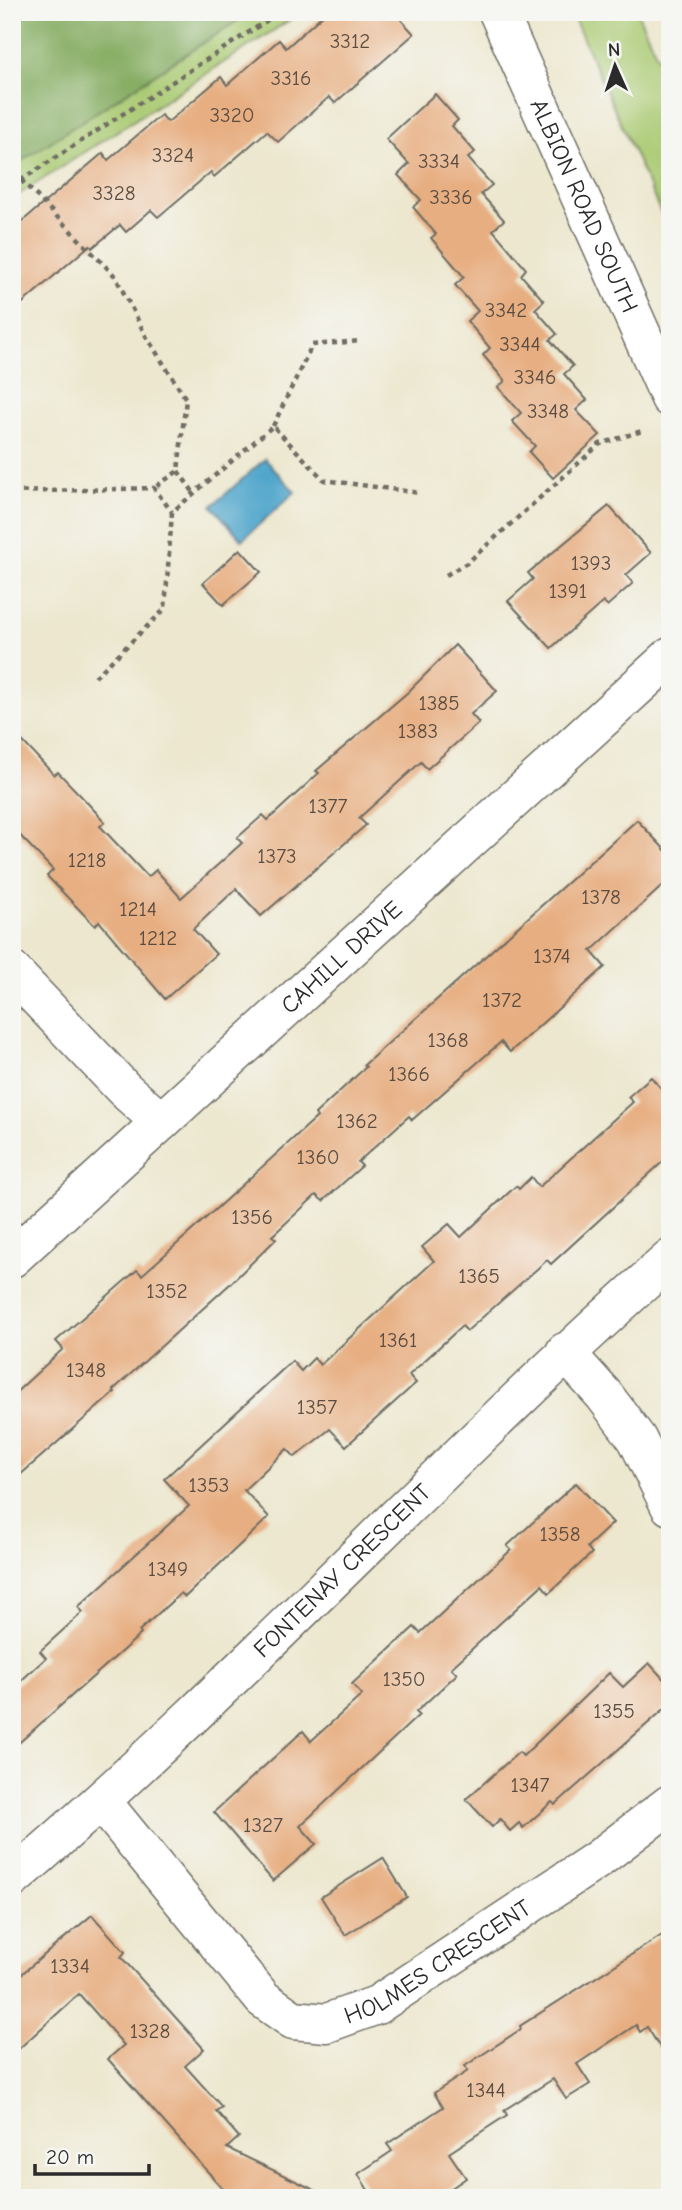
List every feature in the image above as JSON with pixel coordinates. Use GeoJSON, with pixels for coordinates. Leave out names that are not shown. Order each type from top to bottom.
{"type":"FeatureCollection","features":[{"type":"Feature","properties":{"kind":"street","name":"ALBION ROAD SOUTH"},"geometry":{"type":"LineString","coordinates":[[498,12],[670,398]]}},
{"type":"Feature","properties":{"kind":"street","name":"CAHILL DRIVE"},"geometry":{"type":"LineString","coordinates":[[12,1258],[670,657]]}},
{"type":"Feature","properties":{"kind":"street"},"geometry":{"type":"LineString","coordinates":[[12,971],[125,1090],[161,1122]]}},
{"type":"Feature","properties":{"kind":"street","name":"FONTENAY CRESCENT"},"geometry":{"type":"LineString","coordinates":[[12,1879],[102,1802],[565,1352],[670,1259]]}},
{"type":"Feature","properties":{"kind":"street"},"geometry":{"type":"LineString","coordinates":[[565,1352],[604,1395],[637,1439],[670,1506]]}},
{"type":"Feature","properties":{"kind":"street","name":"HOLMES CRESCENT"},"geometry":{"type":"LineString","coordinates":[[102,1802],[263,1999],[293,2020],[327,2023],[377,2006],[597,1860],[670,1804]]}},
{"type":"Feature","properties":{"kind":"path"},"geometry":{"type":"LineString","coordinates":[[12,186],[280,12]]}},
{"type":"Feature","properties":{"kind":"path"},"geometry":{"type":"LineString","coordinates":[[21,180],[115,276],[146,336],[186,399],[178,471],[194,493]]}},
{"type":"Feature","properties":{"kind":"path"},"geometry":{"type":"LineString","coordinates":[[172,512],[273,425],[312,345],[360,341]]}},
{"type":"Feature","properties":{"kind":"path"},"geometry":{"type":"LineString","coordinates":[[273,425],[324,480],[420,493]]}},
{"type":"Feature","properties":{"kind":"path"},"geometry":{"type":"LineString","coordinates":[[446,575],[467,563],[600,444],[642,431]]}},
{"type":"Feature","properties":{"kind":"path"},"geometry":{"type":"LineString","coordinates":[[12,492],[154,488],[178,471]]}},
{"type":"Feature","properties":{"kind":"path"},"geometry":{"type":"LineString","coordinates":[[95,677],[165,609],[172,512],[154,488]]}},
{"type":"Feature","properties":{"kind":"green space"},"geometry":{"type":"Polygon","coordinates":[[[12,12],[302,12],[12,199],[12,12]]]}},
{"type":"Feature","properties":{"kind":"green space"},"geometry":{"type":"Polygon","coordinates":[[[12,12],[251,12],[12,167],[12,12]]]}},
{"type":"Feature","properties":{"kind":"green space"},"geometry":{"type":"Polygon","coordinates":[[[571,12],[637,12],[670,84],[670,233],[571,12]]]}},
{"type":"Feature","properties":{"kind":"water"},"geometry":{"type":"Polygon","coordinates":[[[265,459],[295,492],[242,540],[212,506],[265,459]]]}},
{"type":"Feature","properties":{"kind":"building"},"geometry":{"type":"Polygon","coordinates":[[[326,12],[394,12],[414,34],[335,103],[329,97],[278,142],[267,131],[214,177],[211,172],[158,217],[151,210],[126,232],[120,225],[92,248],[90,245],[12,312],[12,230],[103,153],[108,160],[161,115],[168,122],[221,77],[227,85],[279,40],[286,48],[326,12]]]}},
{"type":"Feature","properties":{"kind":"building"},"geometry":{"type":"Polygon","coordinates":[[[435,94],[458,120],[452,126],[475,152],[468,158],[492,185],[481,194],[504,220],[493,230],[526,269],[521,275],[544,301],[535,309],[557,334],[550,340],[573,366],[564,374],[587,400],[576,410],[600,435],[553,478],[529,452],[535,446],[512,421],[521,413],[498,387],[505,381],[483,355],[490,348],[467,321],[478,311],[455,285],[464,277],[431,238],[436,234],[413,207],[421,200],[398,175],[409,164],[386,139],[435,94]]]}},
{"type":"Feature","properties":{"kind":"building"},"geometry":{"type":"Polygon","coordinates":[[[609,506],[651,553],[626,575],[633,583],[607,606],[603,602],[551,648],[508,601],[533,579],[528,573],[609,506]]]}},
{"type":"Feature","properties":{"kind":"building"},"geometry":{"type":"Polygon","coordinates":[[[240,549],[261,572],[223,605],[203,583],[240,549]]]}},
{"type":"Feature","properties":{"kind":"building"},"geometry":{"type":"Polygon","coordinates":[[[455,645],[497,691],[471,714],[479,723],[427,769],[421,762],[359,818],[366,825],[261,916],[236,889],[193,929],[216,954],[165,999],[99,921],[95,926],[47,876],[53,870],[12,827],[12,730],[54,775],[58,772],[81,796],[105,822],[100,826],[148,877],[156,870],[181,898],[242,843],[237,838],[263,815],[268,820],[319,773],[316,771],[408,692],[455,645]]]}},
{"type":"Feature","properties":{"kind":"building"},"geometry":{"type":"Polygon","coordinates":[[[637,820],[670,855],[670,879],[591,951],[605,967],[510,1052],[501,1042],[412,1120],[409,1116],[358,1162],[362,1166],[323,1201],[316,1195],[272,1236],[276,1239],[230,1284],[113,1390],[115,1392],[12,1482],[12,1396],[63,1349],[56,1341],[137,1270],[142,1275],[186,1236],[317,1117],[315,1114],[366,1067],[364,1065],[637,820]]]}},
{"type":"Feature","properties":{"kind":"building"},"geometry":{"type":"Polygon","coordinates":[[[651,1077],[670,1098],[670,1155],[551,1264],[547,1260],[467,1331],[462,1326],[409,1375],[416,1383],[346,1446],[330,1429],[295,1457],[287,1449],[244,1490],[269,1517],[185,1597],[181,1593],[139,1631],[141,1634],[12,1749],[12,1689],[46,1658],[40,1651],[83,1612],[78,1607],[189,1506],[164,1479],[292,1361],[301,1371],[314,1358],[320,1365],[434,1261],[422,1247],[449,1224],[461,1237],[516,1186],[519,1189],[531,1177],[539,1187],[633,1102],[628,1097],[651,1077]]]}},
{"type":"Feature","properties":{"kind":"building"},"geometry":{"type":"Polygon","coordinates":[[[576,1483],[613,1523],[587,1547],[592,1553],[549,1593],[542,1585],[451,1668],[457,1674],[416,1712],[419,1715],[300,1826],[316,1844],[273,1881],[214,1812],[303,1731],[311,1741],[362,1695],[352,1684],[414,1627],[420,1633],[511,1550],[507,1546],[576,1483]]]}},
{"type":"Feature","properties":{"kind":"building"},"geometry":{"type":"Polygon","coordinates":[[[649,1663],[670,1686],[670,1704],[555,1805],[552,1802],[523,1828],[519,1823],[510,1831],[500,1819],[492,1827],[466,1799],[519,1752],[523,1756],[609,1673],[623,1687],[649,1663]]]}},
{"type":"Feature","properties":{"kind":"building"},"geometry":{"type":"Polygon","coordinates":[[[383,1858],[407,1897],[345,1935],[321,1897],[383,1858]]]}},
{"type":"Feature","properties":{"kind":"building"},"geometry":{"type":"Polygon","coordinates":[[[92,1915],[125,1952],[121,1957],[204,2049],[185,2066],[222,2107],[216,2111],[239,2137],[227,2148],[331,2198],[231,2198],[108,2059],[124,2045],[79,1994],[12,2055],[12,1982],[92,1915]]]}},
{"type":"Feature","properties":{"kind":"building"},"geometry":{"type":"Polygon","coordinates":[[[670,1930],[670,2063],[647,2027],[640,2032],[636,2025],[577,2064],[590,2084],[566,2099],[553,2079],[504,2110],[507,2115],[449,2153],[466,2178],[437,2198],[373,2198],[358,2174],[392,2151],[387,2144],[443,2107],[434,2093],[468,2071],[465,2066],[521,2029],[520,2026],[670,1930]]]}}]}
